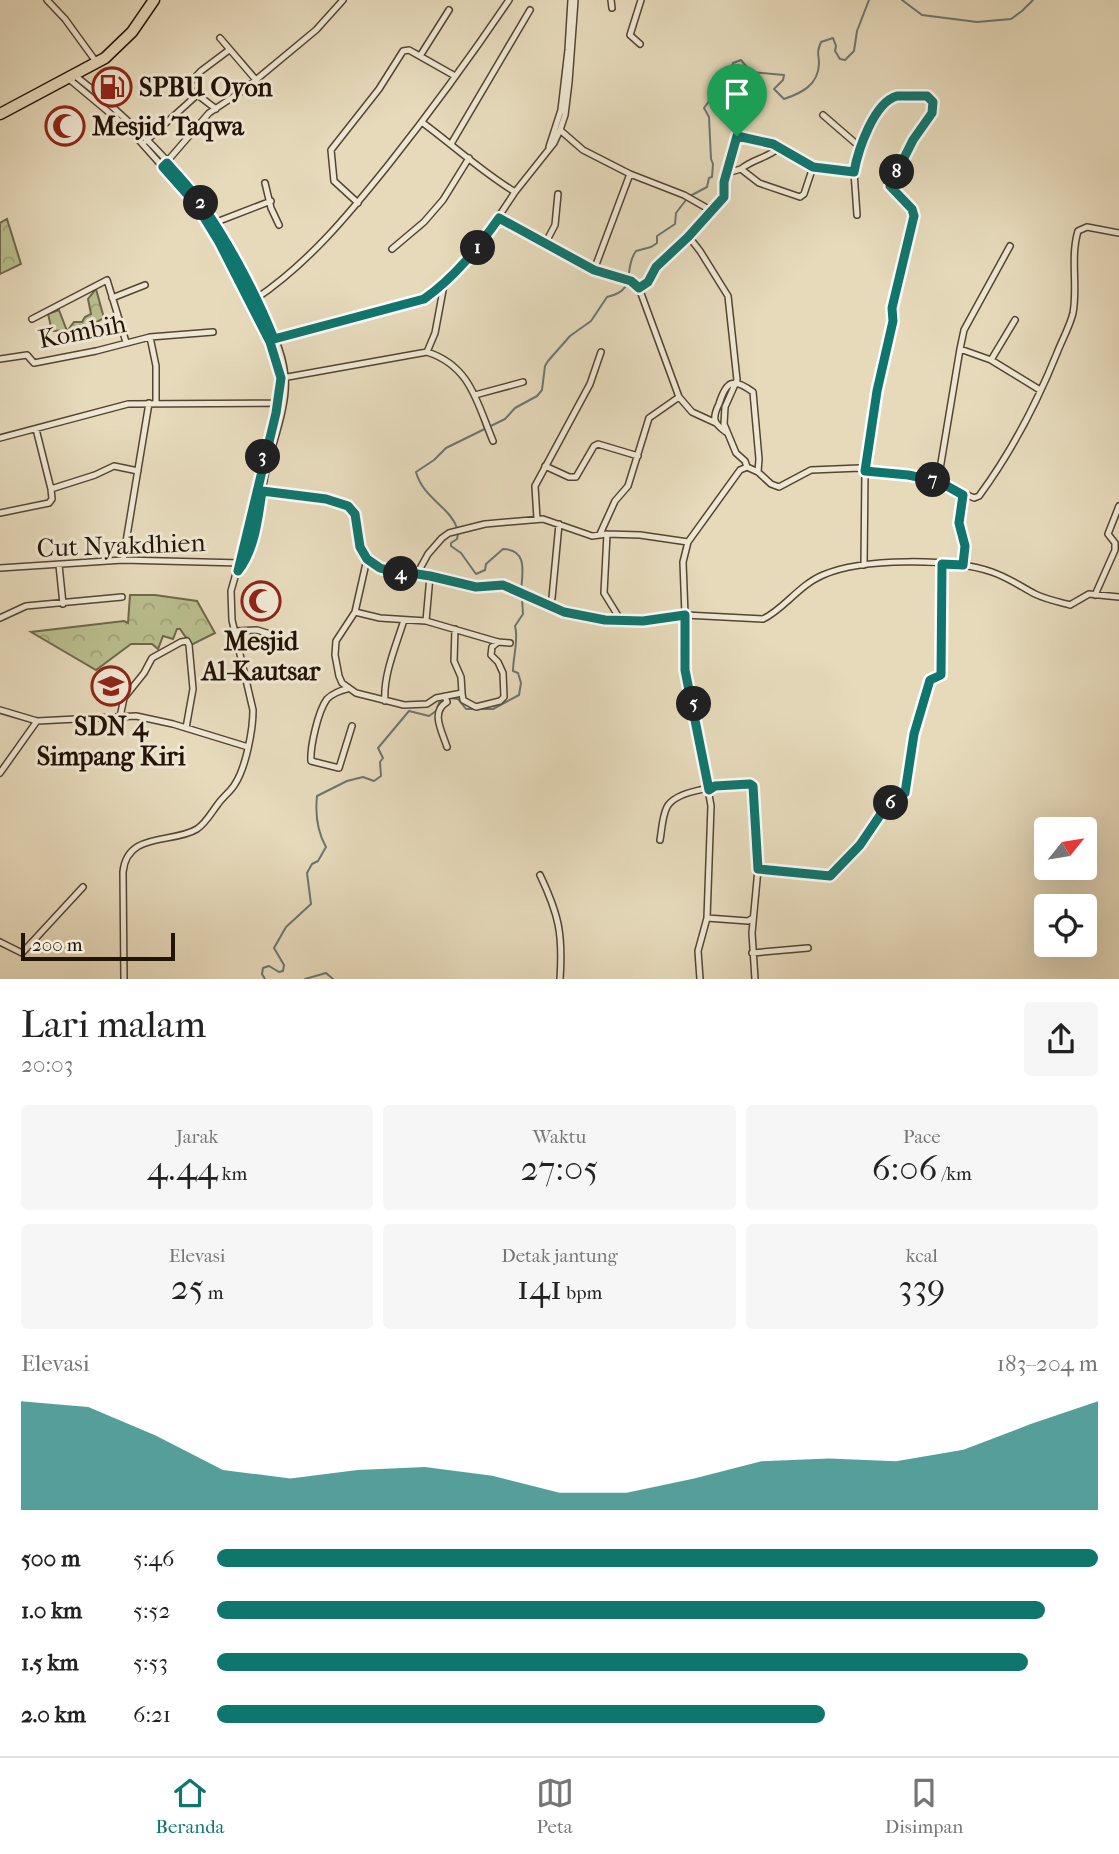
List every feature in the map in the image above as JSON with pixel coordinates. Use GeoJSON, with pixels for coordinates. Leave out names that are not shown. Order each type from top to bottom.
{"type":"FeatureCollection","features":[{"type":"Feature","properties":{"kind":"highway"},"geometry":{"type":"LineString","coordinates":[[91,63],[122,36],[149,0]]}},
{"type":"Feature","properties":{"kind":"highway"},"geometry":{"type":"LineString","coordinates":[[0,114],[119,47],[155,0]]}},
{"type":"Feature","properties":{"kind":"highway"},"geometry":{"type":"LineString","coordinates":[[0,109],[70,75]]}},
{"type":"Feature","properties":{"kind":"street"},"geometry":{"type":"LineString","coordinates":[[47,0],[65,19],[91,63]]}},
{"type":"Feature","properties":{"kind":"street"},"geometry":{"type":"LineString","coordinates":[[165,165],[199,124],[316,30],[343,0]]}},
{"type":"Feature","properties":{"kind":"street"},"geometry":{"type":"LineString","coordinates":[[253,300],[292,273],[358,203],[422,122],[509,0]]}},
{"type":"Feature","properties":{"kind":"street"},"geometry":{"type":"LineString","coordinates":[[549,146],[554,143],[565,115],[573,0]]}},
{"type":"Feature","properties":{"kind":"street"},"geometry":{"type":"LineString","coordinates":[[274,339],[424,299],[444,285],[476,251],[549,146],[562,100],[573,0]]}},
{"type":"Feature","properties":{"kind":"street"},"geometry":{"type":"LineString","coordinates":[[611,0],[612,8]]}},
{"type":"Feature","properties":{"kind":"street"},"geometry":{"type":"LineString","coordinates":[[640,44],[630,35],[641,0]]}},
{"type":"Feature","properties":{"kind":"street"},"geometry":{"type":"LineString","coordinates":[[420,55],[449,10]]}},
{"type":"Feature","properties":{"kind":"street"},"geometry":{"type":"LineString","coordinates":[[451,144],[530,10]]}},
{"type":"Feature","properties":{"kind":"street"},"geometry":{"type":"LineString","coordinates":[[220,38],[256,80]]}},
{"type":"Feature","properties":{"kind":"street"},"geometry":{"type":"LineString","coordinates":[[216,109],[188,86],[189,82],[229,50]]}},
{"type":"Feature","properties":{"kind":"street"},"geometry":{"type":"LineString","coordinates":[[358,203],[334,181],[331,150],[379,89],[403,51],[409,50],[420,55],[455,76]]}},
{"type":"Feature","properties":{"kind":"street"},"geometry":{"type":"LineString","coordinates":[[70,75],[125,118],[206,218],[253,300],[276,353],[283,377],[257,525],[231,591],[230,610],[253,710],[248,747],[236,783],[204,824],[189,833],[143,844],[125,863],[122,872],[124,979]]}},
{"type":"Feature","properties":{"kind":"street"},"geometry":{"type":"LineString","coordinates":[[70,75],[122,122],[198,198],[214,223],[274,339],[276,353]]}},
{"type":"Feature","properties":{"kind":"street"},"geometry":{"type":"LineString","coordinates":[[146,141],[197,95]]}},
{"type":"Feature","properties":{"kind":"street"},"geometry":{"type":"LineString","coordinates":[[856,215],[854,172],[860,147],[884,102],[897,96],[931,98],[934,106],[932,113],[913,140],[888,185],[912,209],[914,216],[892,308],[893,321],[877,391],[865,471],[864,565]]}},
{"type":"Feature","properties":{"kind":"street"},"geometry":{"type":"LineString","coordinates":[[823,115],[860,147]]}},
{"type":"Feature","properties":{"kind":"street"},"geometry":{"type":"LineString","coordinates":[[422,122],[492,179],[515,192]]}},
{"type":"Feature","properties":{"kind":"street"},"geometry":{"type":"LineString","coordinates":[[560,130],[583,150],[630,174],[684,195],[712,211]]}},
{"type":"Feature","properties":{"kind":"street"},"geometry":{"type":"LineString","coordinates":[[639,288],[648,282],[656,267],[724,197],[724,182],[737,136],[762,140],[780,147],[813,167],[854,172]]}},
{"type":"Feature","properties":{"kind":"street"},"geometry":{"type":"LineString","coordinates":[[727,173],[768,156],[780,147]]}},
{"type":"Feature","properties":{"kind":"street"},"geometry":{"type":"LineString","coordinates":[[391,249],[424,222],[443,200],[469,158]]}},
{"type":"Feature","properties":{"kind":"street"},"geometry":{"type":"LineString","coordinates":[[741,169],[759,183],[800,197],[804,194],[813,167]]}},
{"type":"Feature","properties":{"kind":"street"},"geometry":{"type":"LineString","coordinates":[[594,270],[630,174]]}},
{"type":"Feature","properties":{"kind":"street"},"geometry":{"type":"LineString","coordinates":[[265,183],[271,208],[279,225]]}},
{"type":"Feature","properties":{"kind":"street"},"geometry":{"type":"LineString","coordinates":[[545,244],[555,225],[558,194]]}},
{"type":"Feature","properties":{"kind":"street"},"geometry":{"type":"LineString","coordinates":[[214,223],[271,201]]}},
{"type":"Feature","properties":{"kind":"street"},"geometry":{"type":"LineString","coordinates":[[499,218],[594,270],[627,280],[639,288],[679,397],[692,412],[716,423],[726,432],[734,443],[736,453],[745,461],[747,467],[758,472],[771,484],[779,487],[811,470],[860,468],[865,471],[938,481],[974,499],[986,487],[1014,445],[1073,315],[1075,243],[1078,232],[1087,227],[1119,233]]}},
{"type":"Feature","properties":{"kind":"street"},"geometry":{"type":"LineString","coordinates":[[688,237],[728,296],[737,383],[724,414],[726,432]]}},
{"type":"Feature","properties":{"kind":"street"},"geometry":{"type":"LineString","coordinates":[[938,481],[964,330],[1010,246]]}},
{"type":"Feature","properties":{"kind":"street"},"geometry":{"type":"LineString","coordinates":[[33,319],[107,280],[126,342]]}},
{"type":"Feature","properties":{"kind":"street"},"geometry":{"type":"LineString","coordinates":[[112,298],[145,285]]}},
{"type":"Feature","properties":{"kind":"street"},"geometry":{"type":"LineString","coordinates":[[428,352],[435,333],[444,285]]}},
{"type":"Feature","properties":{"kind":"street"},"geometry":{"type":"LineString","coordinates":[[991,360],[1015,320]]}},
{"type":"Feature","properties":{"kind":"street"},"geometry":{"type":"LineString","coordinates":[[150,337],[213,332]]}},
{"type":"Feature","properties":{"kind":"street","name":"Kombih"},"geometry":{"type":"LineString","coordinates":[[0,359],[27,355],[34,363],[150,337],[156,366],[152,403],[124,560]]}},
{"type":"Feature","properties":{"kind":"street"},"geometry":{"type":"LineString","coordinates":[[960,349],[991,360],[1040,390]]}},
{"type":"Feature","properties":{"kind":"street"},"geometry":{"type":"LineString","coordinates":[[283,377],[428,352],[457,367],[475,395],[493,441]]}},
{"type":"Feature","properties":{"kind":"street"},"geometry":{"type":"LineString","coordinates":[[537,519],[535,486],[590,383],[601,352]]}},
{"type":"Feature","properties":{"kind":"street"},"geometry":{"type":"LineString","coordinates":[[475,395],[523,382]]}},
{"type":"Feature","properties":{"kind":"street"},"geometry":{"type":"LineString","coordinates":[[716,423],[715,417],[724,388],[729,383],[737,383],[753,392],[758,472]]}},
{"type":"Feature","properties":{"kind":"street"},"geometry":{"type":"LineString","coordinates":[[620,619],[604,593],[603,534],[615,501],[628,486],[650,416],[679,397]]}},
{"type":"Feature","properties":{"kind":"street"},"geometry":{"type":"LineString","coordinates":[[0,438],[117,405],[280,403]]}},
{"type":"Feature","properties":{"kind":"street"},"geometry":{"type":"LineString","coordinates":[[241,563],[280,403]]}},
{"type":"Feature","properties":{"kind":"street"},"geometry":{"type":"LineString","coordinates":[[0,513],[50,503],[52,499],[36,429]]}},
{"type":"Feature","properties":{"kind":"street"},"geometry":{"type":"LineString","coordinates":[[545,466],[569,477],[576,477],[594,446],[598,444],[638,456]]}},
{"type":"Feature","properties":{"kind":"street"},"geometry":{"type":"LineString","coordinates":[[51,489],[114,466],[138,471]]}},
{"type":"Feature","properties":{"kind":"street"},"geometry":{"type":"LineString","coordinates":[[700,979],[698,951],[707,918],[710,814],[709,790],[685,670],[683,562],[688,542],[740,470],[747,467]]}},
{"type":"Feature","properties":{"kind":"street"},"geometry":{"type":"LineString","coordinates":[[262,491],[326,499],[348,506],[355,514],[360,547],[367,559],[380,568],[476,587],[503,585],[575,615],[605,620],[643,621],[685,615],[763,619],[821,576],[837,569],[864,565],[963,565],[991,572],[1037,595],[1070,605],[1082,596],[1095,594],[1119,597]]}},
{"type":"Feature","properties":{"kind":"street"},"geometry":{"type":"LineString","coordinates":[[963,495],[959,523],[965,546],[963,565]]}},
{"type":"Feature","properties":{"kind":"street"},"geometry":{"type":"LineString","coordinates":[[1095,594],[1115,550],[1115,543],[1108,533],[1119,506]]}},
{"type":"Feature","properties":{"kind":"street"},"geometry":{"type":"LineString","coordinates":[[416,574],[436,543],[449,533],[485,524],[537,519],[592,536],[603,534],[688,542]]}},
{"type":"Feature","properties":{"kind":"street"},"geometry":{"type":"LineString","coordinates":[[549,606],[559,524]]}},
{"type":"Feature","properties":{"kind":"street"},"geometry":{"type":"LineString","coordinates":[[367,559],[355,612],[339,634],[335,649],[339,676],[347,688],[356,694],[404,705],[427,704],[436,698],[446,699],[462,693]]}},
{"type":"Feature","properties":{"kind":"street","name":"Cut Nyakdhien"},"geometry":{"type":"LineString","coordinates":[[0,568],[124,560],[241,563]]}},
{"type":"Feature","properties":{"kind":"street"},"geometry":{"type":"LineString","coordinates":[[758,869],[830,876],[860,845],[885,808],[903,796],[914,734],[930,680],[941,675],[942,564]]}},
{"type":"Feature","properties":{"kind":"street"},"geometry":{"type":"LineString","coordinates":[[59,565],[64,604]]}},
{"type":"Feature","properties":{"kind":"street"},"geometry":{"type":"LineString","coordinates":[[426,621],[430,576]]}},
{"type":"Feature","properties":{"kind":"street"},"geometry":{"type":"LineString","coordinates":[[0,618],[26,606],[122,597]]}},
{"type":"Feature","properties":{"kind":"street"},"geometry":{"type":"LineString","coordinates":[[355,612],[380,618],[426,621],[510,643]]}},
{"type":"Feature","properties":{"kind":"street"},"geometry":{"type":"LineString","coordinates":[[384,701],[392,658],[404,620]]}},
{"type":"Feature","properties":{"kind":"street"},"geometry":{"type":"LineString","coordinates":[[455,629],[454,661],[461,677],[462,693],[465,701],[476,706],[500,701],[504,697],[503,673],[491,654],[492,647],[498,642]]}},
{"type":"Feature","properties":{"kind":"street"},"geometry":{"type":"LineString","coordinates":[[236,631],[257,630],[280,637]]}},
{"type":"Feature","properties":{"kind":"street"},"geometry":{"type":"LineString","coordinates":[[120,716],[124,698],[152,658],[187,641],[190,645],[193,690],[186,728]]}},
{"type":"Feature","properties":{"kind":"street"},"geometry":{"type":"LineString","coordinates":[[347,688],[333,694],[326,701],[319,716],[311,761],[339,768],[352,726]]}},
{"type":"Feature","properties":{"kind":"street"},"geometry":{"type":"LineString","coordinates":[[446,699],[436,717],[447,747]]}},
{"type":"Feature","properties":{"kind":"street"},"geometry":{"type":"LineString","coordinates":[[0,710],[37,721],[120,716],[147,718],[248,747]]}},
{"type":"Feature","properties":{"kind":"street"},"geometry":{"type":"LineString","coordinates":[[0,773],[37,721]]}},
{"type":"Feature","properties":{"kind":"street"},"geometry":{"type":"LineString","coordinates":[[660,840],[663,817],[670,803],[685,794],[709,790],[715,786],[753,786],[758,869],[752,918],[755,979]]}},
{"type":"Feature","properties":{"kind":"street"},"geometry":{"type":"LineString","coordinates":[[540,875],[560,924],[560,979]]}},
{"type":"Feature","properties":{"kind":"street"},"geometry":{"type":"LineString","coordinates":[[0,942],[22,953],[83,887]]}},
{"type":"Feature","properties":{"kind":"street"},"geometry":{"type":"LineString","coordinates":[[707,918],[748,921],[752,918]]}},
{"type":"Feature","properties":{"kind":"street"},"geometry":{"type":"LineString","coordinates":[[752,953],[808,948]]}},
{"type":"Feature","properties":{"kind":"green space"},"geometry":{"type":"Polygon","coordinates":[[[7,219],[21,264],[0,274],[0,223],[7,219]]]}},
{"type":"Feature","properties":{"kind":"green space"},"geometry":{"type":"Polygon","coordinates":[[[96,289],[104,318],[93,324],[92,328],[86,327],[90,329],[68,330],[74,322],[82,322],[91,314],[88,299],[96,289]]]}},
{"type":"Feature","properties":{"kind":"green space"},"geometry":{"type":"Polygon","coordinates":[[[59,310],[67,330],[52,331],[48,314],[59,310]]]}},
{"type":"Feature","properties":{"kind":"green space"},"geometry":{"type":"Polygon","coordinates":[[[130,595],[155,595],[197,601],[215,633],[191,645],[180,629],[177,629],[173,639],[163,636],[158,649],[152,644],[131,644],[96,670],[31,632],[124,621],[128,623],[130,595]]]}},
{"type":"Feature","properties":{"kind":"waterway"},"geometry":{"type":"LineString","coordinates":[[690,196],[707,187],[709,178],[712,177],[709,117],[704,108],[730,72],[733,63],[741,60],[751,72],[784,75],[774,89],[784,99],[797,94],[808,87],[816,77],[821,42],[833,38],[835,51],[840,59],[845,60],[854,51],[857,31],[869,0]]}},
{"type":"Feature","properties":{"kind":"waterway"},"geometry":{"type":"LineString","coordinates":[[902,0],[922,15],[977,22],[1011,19],[1033,0]]}},
{"type":"Feature","properties":{"kind":"waterway"},"geometry":{"type":"LineString","coordinates":[[457,528],[449,514],[424,489],[416,472],[446,448],[505,419],[515,408],[537,396],[542,390],[548,361],[570,336],[591,321],[607,297],[623,290],[636,251],[657,243],[657,236],[675,224],[676,213],[686,200]]}},
{"type":"Feature","properties":{"kind":"waterway"},"geometry":{"type":"LineString","coordinates":[[458,534],[451,546],[461,553],[476,574],[485,570],[486,564],[503,549],[517,554],[523,571],[521,592]]}},
{"type":"Feature","properties":{"kind":"waterway"},"geometry":{"type":"LineString","coordinates":[[265,979],[263,968],[269,966],[279,972],[283,971],[284,965],[274,948],[286,927],[311,904],[307,873],[326,847],[317,823],[317,796],[347,781],[363,777],[374,781],[381,776],[380,762],[383,758],[378,748],[409,711],[429,716],[436,711],[439,703],[449,698],[458,699],[466,709],[493,709],[519,695],[521,683],[518,673],[513,671],[515,626],[523,614],[522,598]]}},
{"type":"Feature","properties":{"kind":"waterway"},"geometry":{"type":"LineString","coordinates":[[305,979],[326,973],[333,979]]}},
{"type":"Feature","properties":{"kind":"place","name":"SPBU Oyon"},"geometry":{"type":"Point","coordinates":[112,87]}},
{"type":"Feature","properties":{"kind":"place","name":"Mesjid Taqwa"},"geometry":{"type":"Point","coordinates":[65,126]}},
{"type":"Feature","properties":{"kind":"place","name":"Mesjid Al-Kautsar"},"geometry":{"type":"Point","coordinates":[261,601]}},
{"type":"Feature","properties":{"kind":"place","name":"SDN 4 Simpang Kiri"},"geometry":{"type":"Point","coordinates":[111,686]}},
{"type":"Feature","properties":{"kind":"route"},"geometry":{"type":"LineString","coordinates":[[897,96],[927,96],[931,98],[934,106],[890,186],[912,209],[914,216],[892,308],[893,321],[877,391],[865,471],[938,481],[963,495],[959,523],[965,546],[963,565],[942,564],[941,675],[930,680],[914,734],[905,793],[887,806],[860,845],[830,876],[758,869],[753,786],[715,786],[709,790],[685,670],[685,615],[643,621],[605,620],[557,610],[503,585],[476,587],[380,568],[367,559],[360,547],[355,514],[348,506],[326,499],[262,491],[253,539],[238,571],[238,562],[276,413],[281,378],[270,342],[206,218],[163,167],[167,163],[198,198],[234,258],[274,339],[424,299],[444,285],[476,251],[499,218],[594,270],[631,281],[639,288],[648,282],[656,267],[677,249],[724,197],[724,182],[737,136],[773,144],[813,167],[854,172],[859,149],[884,102],[897,96]]}}]}
